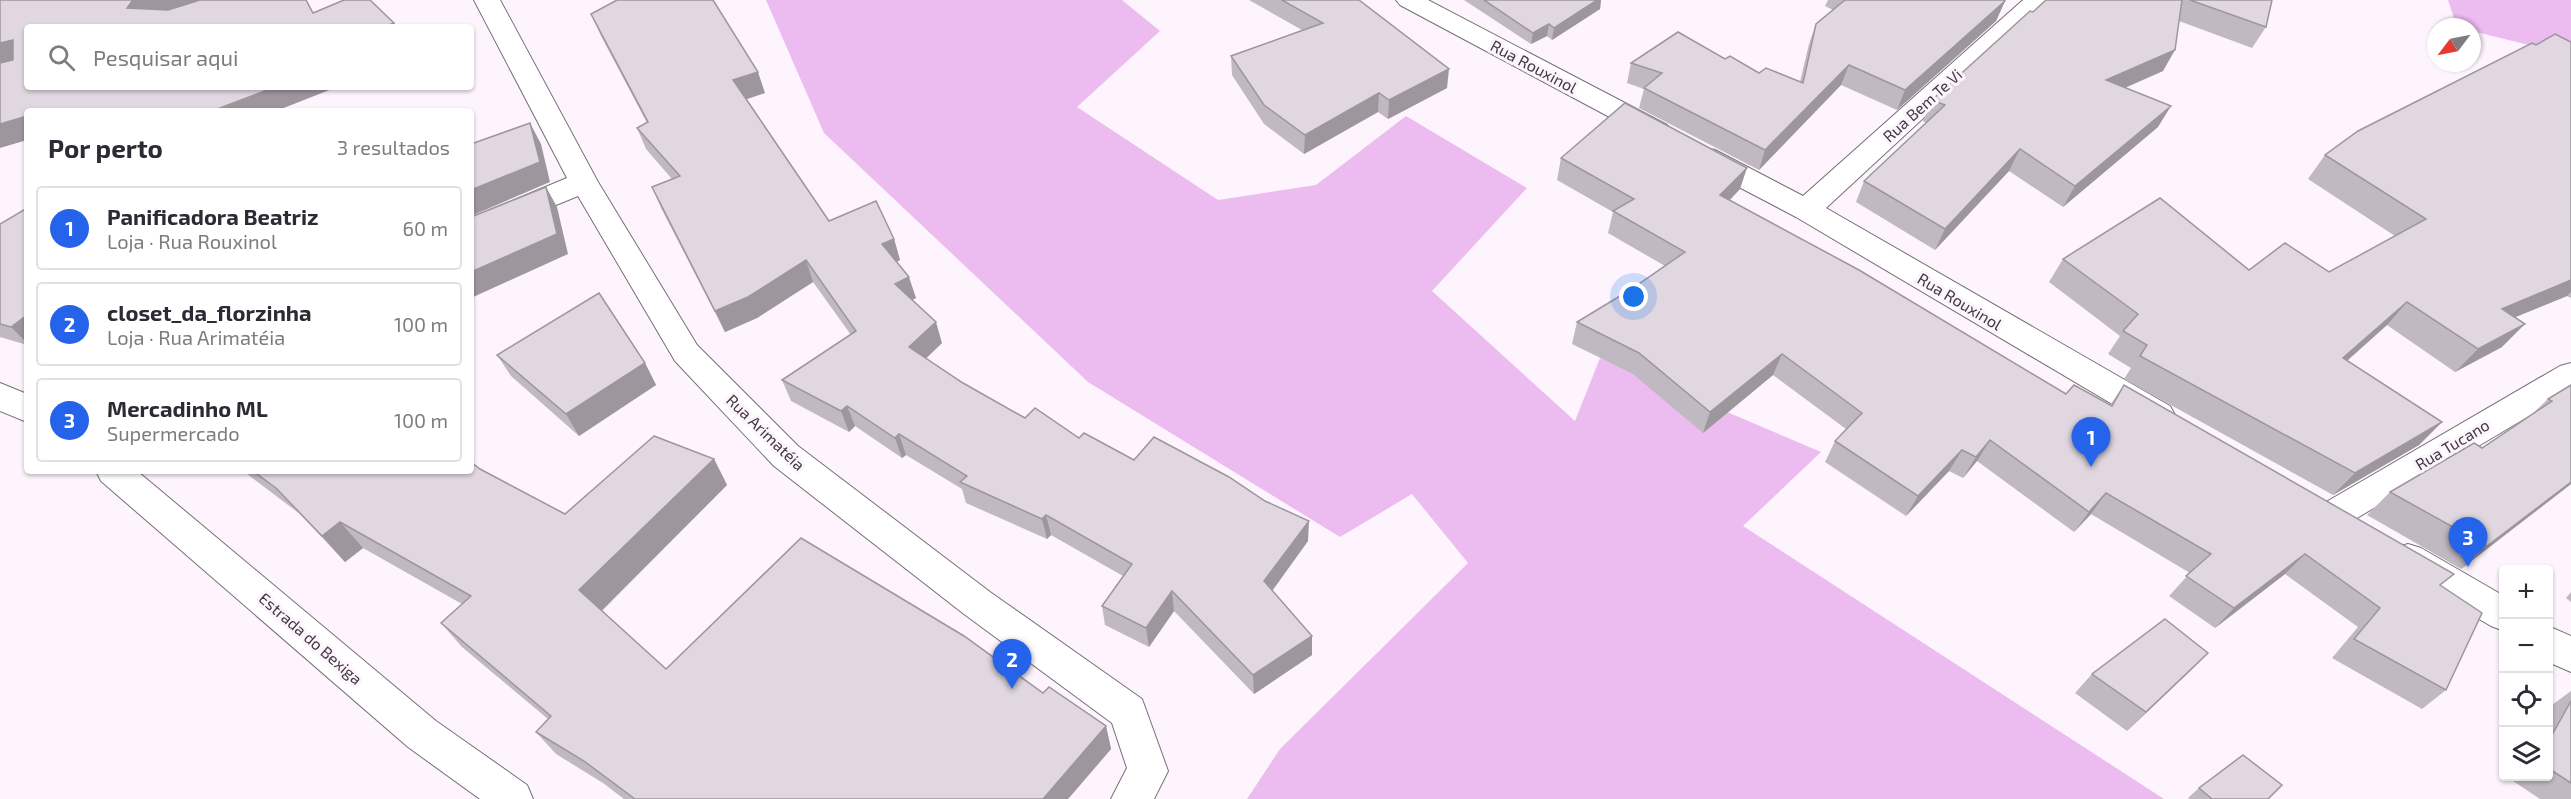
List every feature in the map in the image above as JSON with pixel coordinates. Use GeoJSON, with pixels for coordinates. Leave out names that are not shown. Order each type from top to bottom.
{"type":"FeatureCollection","features":[{"type":"Feature","properties":{"kind":"street","name":"Rua Arimatéia"},"geometry":{"type":"LineString","coordinates":[[487,0],[584,182],[686,353],[786,456],[977,603],[1128,712],[1148,771],[1131,799]]}},
{"type":"Feature","properties":{"kind":"street","name":"Rua Rouxinol"},"geometry":{"type":"LineString","coordinates":[[1409,0],[1806,210],[2031,344],[2187,432]]}},
{"type":"Feature","properties":{"kind":"street","name":"Rua Bem Te Vi"},"geometry":{"type":"LineString","coordinates":[[1806,210],[2038,0]]}},
{"type":"Feature","properties":{"kind":"street"},"geometry":{"type":"LineString","coordinates":[[474,229],[584,182]]}},
{"type":"Feature","properties":{"kind":"street","name":"Rua Tucano"},"geometry":{"type":"LineString","coordinates":[[2499,612],[2322,509],[2571,375]]}},
{"type":"Feature","properties":{"kind":"street"},"geometry":{"type":"LineString","coordinates":[[0,396],[24,408]]}},
{"type":"Feature","properties":{"kind":"street","name":"Estrada do Bexiga"},"geometry":{"type":"LineString","coordinates":[[117,474],[423,734],[513,799]]}},
{"type":"Feature","properties":{"kind":"street"},"geometry":{"type":"LineString","coordinates":[[2553,645],[2571,655]]}},
{"type":"Feature","properties":{"kind":"shaded area"},"geometry":{"type":"Polygon","coordinates":[[[766,0],[1122,0],[1160,31],[1077,107],[1218,200],[1316,185],[1406,116],[1527,188],[1432,291],[1575,421],[1600,358],[1821,452],[1743,526],[2164,799],[1247,799],[1280,749],[1468,563],[1412,494],[1340,537],[1088,382],[824,133],[766,0]]]}},
{"type":"Feature","properties":{"kind":"shaded area"},"geometry":{"type":"Polygon","coordinates":[[[2448,0],[2571,0],[2571,49],[2561,53],[2481,33],[2481,18],[2454,18],[2448,0]]]}},
{"type":"Feature","properties":{"kind":"building"},"geometry":{"type":"Polygon","coordinates":[[[0,0],[134,0],[127,8],[168,10],[200,0],[306,0],[313,13],[344,0],[370,0],[394,23],[24,24],[24,90],[267,90],[220,108],[24,108],[24,117],[0,124],[0,63],[13,60],[13,40],[0,43],[0,0]]]}},
{"type":"Feature","properties":{"kind":"building"},"geometry":{"type":"Polygon","coordinates":[[[617,0],[713,0],[758,72],[733,80],[829,221],[876,201],[894,239],[882,244],[909,277],[895,284],[936,322],[909,347],[963,383],[1025,418],[1035,408],[1079,438],[1084,433],[1134,460],[1154,437],[1229,477],[1265,501],[1309,521],[1264,581],[1312,636],[1253,675],[1172,591],[1146,628],[1102,606],[1132,564],[1046,515],[1042,519],[960,482],[967,476],[899,434],[895,438],[847,406],[841,411],[782,380],[856,331],[806,260],[748,297],[715,311],[652,187],[680,176],[637,128],[648,122],[591,14],[617,0]]]}},
{"type":"Feature","properties":{"kind":"building"},"geometry":{"type":"Polygon","coordinates":[[[1282,0],[1359,0],[1449,69],[1389,100],[1379,93],[1305,135],[1264,105],[1231,56],[1323,23],[1282,0]]]}},
{"type":"Feature","properties":{"kind":"building"},"geometry":{"type":"Polygon","coordinates":[[[1484,0],[1597,0],[1554,28],[1549,24],[1533,33],[1484,0]]]}},
{"type":"Feature","properties":{"kind":"building"},"geometry":{"type":"Polygon","coordinates":[[[1845,0],[2005,1],[1905,90],[1849,65],[1765,150],[1644,88],[1662,73],[1631,63],[1678,32],[1725,59],[1730,56],[1759,73],[1766,68],[1803,83],[1816,24],[1845,0]]]}},
{"type":"Feature","properties":{"kind":"building"},"geometry":{"type":"Polygon","coordinates":[[[2046,0],[2182,0],[2175,50],[2106,80],[2171,106],[2075,186],[2020,149],[1945,229],[1864,181],[1945,105],[1932,100],[2030,11],[2033,12],[2046,0]]]}},
{"type":"Feature","properties":{"kind":"building"},"geometry":{"type":"Polygon","coordinates":[[[2190,0],[2272,0],[2266,27],[2190,0]]]}},
{"type":"Feature","properties":{"kind":"building"},"geometry":{"type":"Polygon","coordinates":[[[2555,34],[2571,42],[2571,280],[2502,309],[2525,324],[2478,349],[2407,302],[2343,358],[2442,422],[2355,473],[2140,356],[2147,345],[2123,331],[2138,314],[2063,259],[2160,198],[2249,270],[2285,243],[2329,272],[2426,219],[2325,155],[2358,131],[2475,72],[2481,72],[2481,69],[2532,43],[2536,45],[2555,34]]]}},
{"type":"Feature","properties":{"kind":"building"},"geometry":{"type":"Polygon","coordinates":[[[1625,103],[1747,168],[1720,195],[1859,270],[2066,394],[2074,385],[2112,406],[2124,385],[2454,574],[2440,585],[2482,613],[2446,690],[2354,639],[2380,608],[2305,554],[2234,608],[2186,576],[2211,554],[2106,493],[2089,512],[1990,440],[1976,457],[1962,450],[1918,496],[1835,441],[1862,413],[1782,354],[1710,412],[1639,353],[1577,322],[1630,290],[1685,252],[1613,211],[1634,199],[1561,158],[1625,103]]]}},
{"type":"Feature","properties":{"kind":"building"},"geometry":{"type":"Polygon","coordinates":[[[530,123],[540,162],[474,189],[474,143],[530,123]]]}},
{"type":"Feature","properties":{"kind":"building"},"geometry":{"type":"Polygon","coordinates":[[[546,187],[557,234],[474,271],[474,216],[546,187]]]}},
{"type":"Feature","properties":{"kind":"building"},"geometry":{"type":"Polygon","coordinates":[[[24,210],[24,317],[11,327],[0,324],[0,224],[24,210]]]}},
{"type":"Feature","properties":{"kind":"building"},"geometry":{"type":"Polygon","coordinates":[[[599,293],[645,363],[566,414],[497,355],[599,293]]]}},
{"type":"Feature","properties":{"kind":"building"},"geometry":{"type":"Polygon","coordinates":[[[2571,385],[2571,482],[2487,546],[2390,492],[2474,443],[2482,448],[2552,401],[2548,399],[2571,385]]]}},
{"type":"Feature","properties":{"kind":"building"},"geometry":{"type":"Polygon","coordinates":[[[654,436],[714,459],[579,590],[666,669],[801,538],[964,636],[1043,693],[1049,687],[1106,726],[1043,799],[635,799],[584,761],[536,732],[551,716],[441,623],[471,596],[340,522],[322,536],[276,488],[257,474],[474,474],[474,464],[565,514],[654,436]]]}},
{"type":"Feature","properties":{"kind":"building"},"geometry":{"type":"Polygon","coordinates":[[[2165,619],[2208,653],[2146,712],[2092,674],[2165,619]]]}},
{"type":"Feature","properties":{"kind":"building"},"geometry":{"type":"Polygon","coordinates":[[[2571,701],[2571,783],[2553,771],[2553,733],[2571,701]]]}},
{"type":"Feature","properties":{"kind":"building"},"geometry":{"type":"Polygon","coordinates":[[[2243,755],[2282,785],[2268,799],[2212,799],[2199,788],[2243,755]]]}},
{"type":"Feature","properties":{"kind":"place","name":"Panificadora Beatriz"},"geometry":{"type":"Point","coordinates":[2091,467]}},
{"type":"Feature","properties":{"kind":"place","name":"Mercadinho ML"},"geometry":{"type":"Point","coordinates":[2468,567]}},
{"type":"Feature","properties":{"kind":"place","name":"closet_da_florzinha"},"geometry":{"type":"Point","coordinates":[1012,689]}}]}
